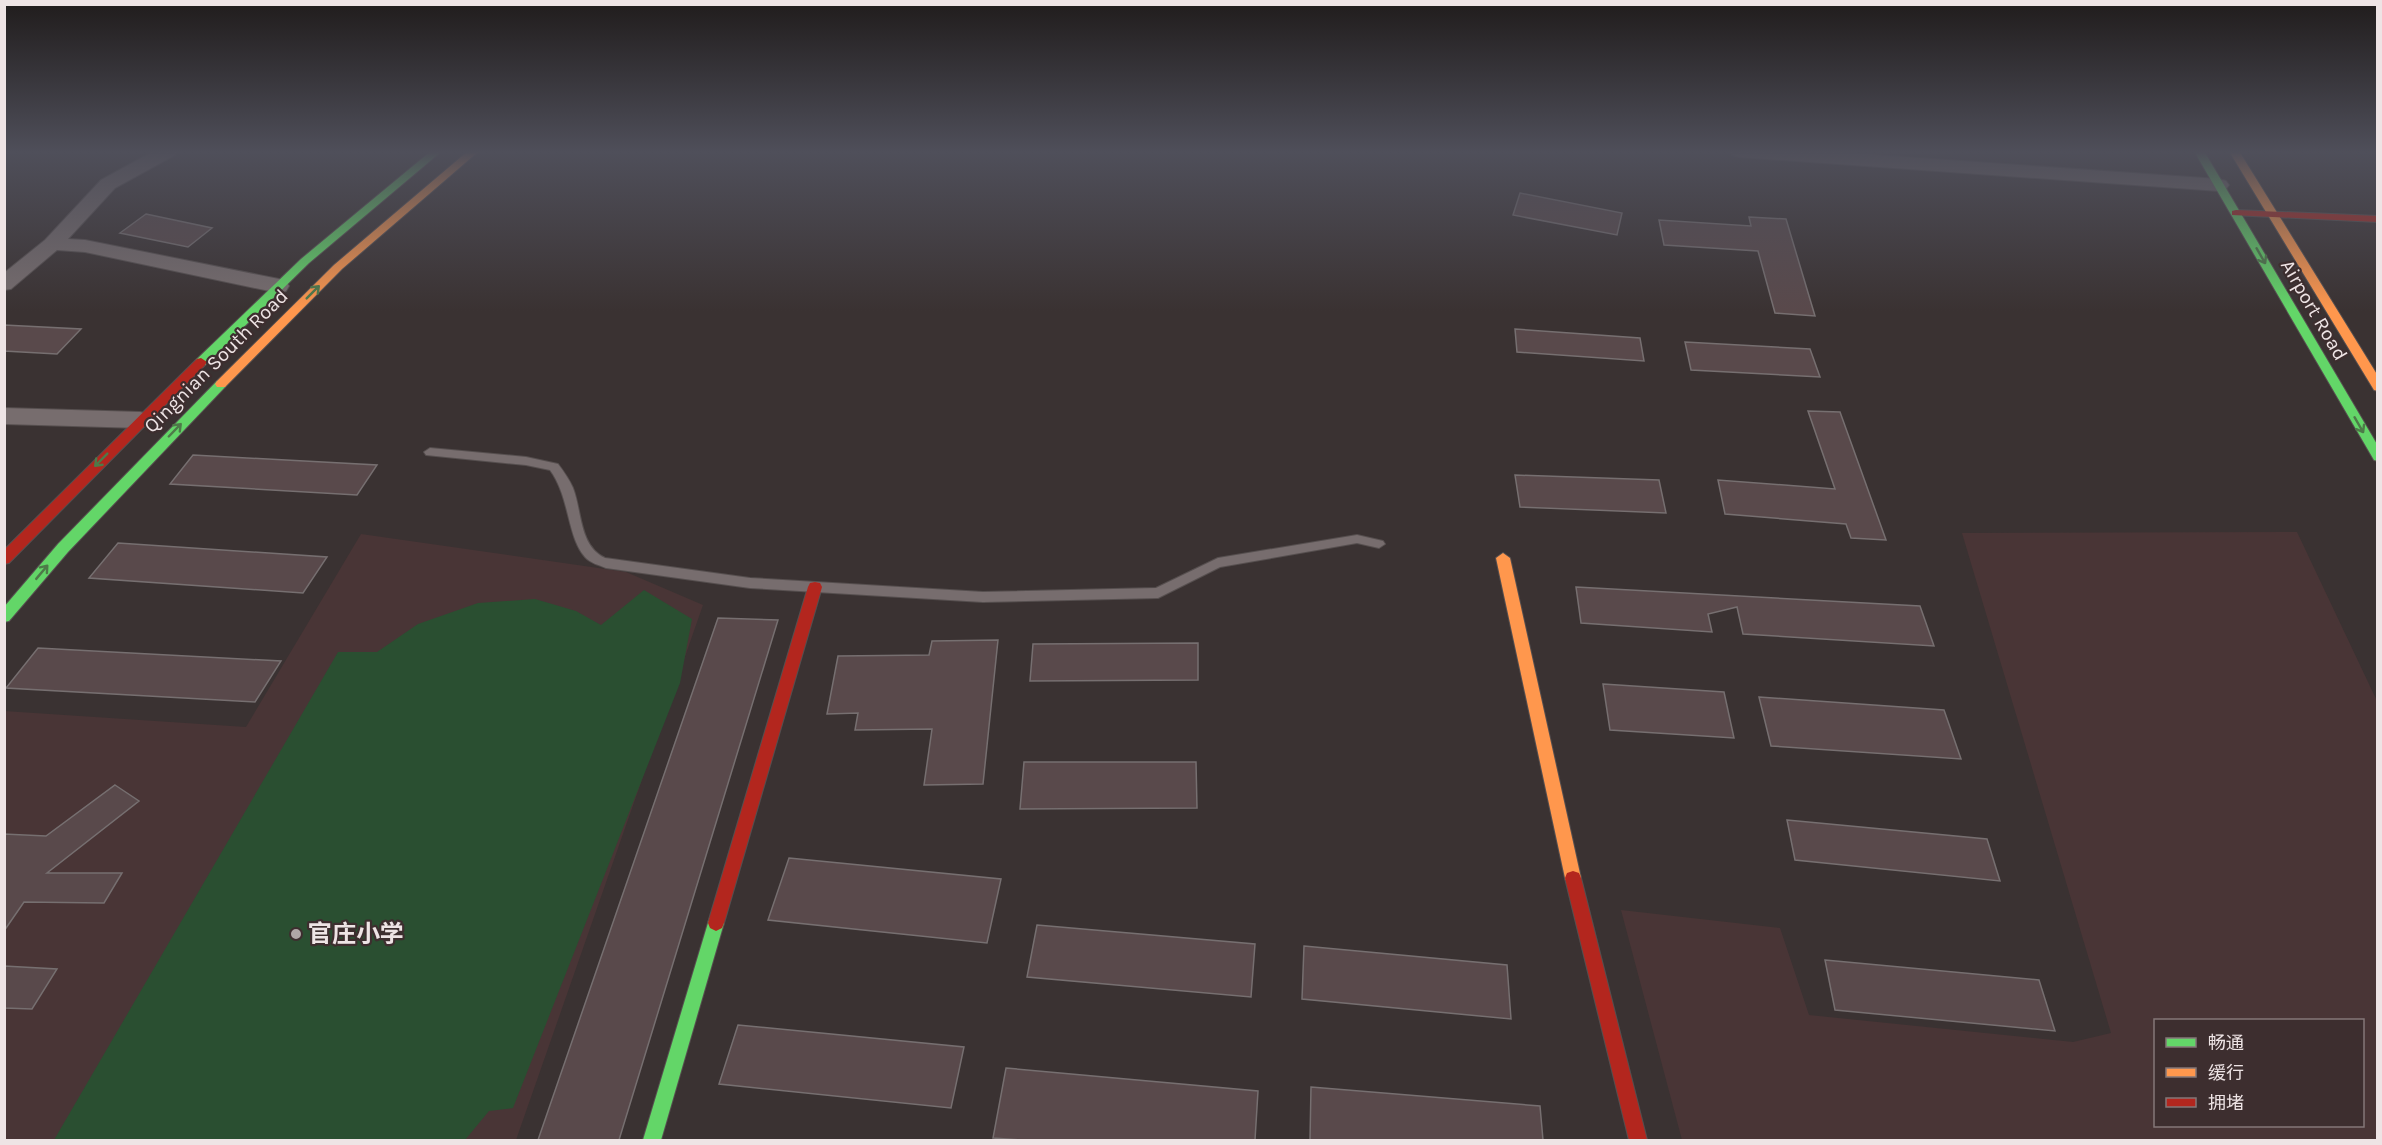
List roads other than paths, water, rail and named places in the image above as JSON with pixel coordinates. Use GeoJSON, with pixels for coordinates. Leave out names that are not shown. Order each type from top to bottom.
{"type":"FeatureCollection","features":[{"type":"Feature","properties":{"kind":"main road","name":"Qingnian South Road"},"geometry":{"type":"LineString","coordinates":[[4,559],[140,420],[305,261],[373,204]]}},
{"type":"Feature","properties":{"kind":"main road","name":"Qingnian South Road"},"geometry":{"type":"LineString","coordinates":[[4,617],[63,548],[141,466],[330,275],[412,204]]}},
{"type":"Feature","properties":{"kind":"main road","name":"Airport Road"},"geometry":{"type":"LineString","coordinates":[[2231,204],[2378,457]]}},
{"type":"Feature","properties":{"kind":"main road","name":"Airport Road"},"geometry":{"type":"LineString","coordinates":[[2267,204],[2378,387]]}},
{"type":"Feature","properties":{"kind":"main road"},"geometry":{"type":"LineString","coordinates":[[2236,213],[2378,219]]}},
{"type":"Feature","properties":{"kind":"main road"},"geometry":{"type":"LineString","coordinates":[[1503,558],[1571,870],[1638,1140]]}},
{"type":"Feature","properties":{"kind":"main road"},"geometry":{"type":"LineString","coordinates":[[652,1140],[815,587]]}},
{"type":"Feature","properties":{"kind":"street"},"geometry":{"type":"LineString","coordinates":[[9,275],[52,244],[89,204]]}},
{"type":"Feature","properties":{"kind":"street"},"geometry":{"type":"LineString","coordinates":[[52,244],[84,246],[279,286]]}},
{"type":"Feature","properties":{"kind":"street"},"geometry":{"type":"LineString","coordinates":[[4,416],[140,420]]}},
{"type":"Feature","properties":{"kind":"lane"},"geometry":{"type":"LineString","coordinates":[[430,452],[526,461],[554,467],[568,488],[588,552],[594,558],[606,563],[750,583],[983,597],[1158,593],[1218,563],[1357,539],[1379,544]]}},
{"type":"Feature","properties":{"kind":"place","name":"官庄小学"},"geometry":{"type":"Point","coordinates":[296,934]}}]}
